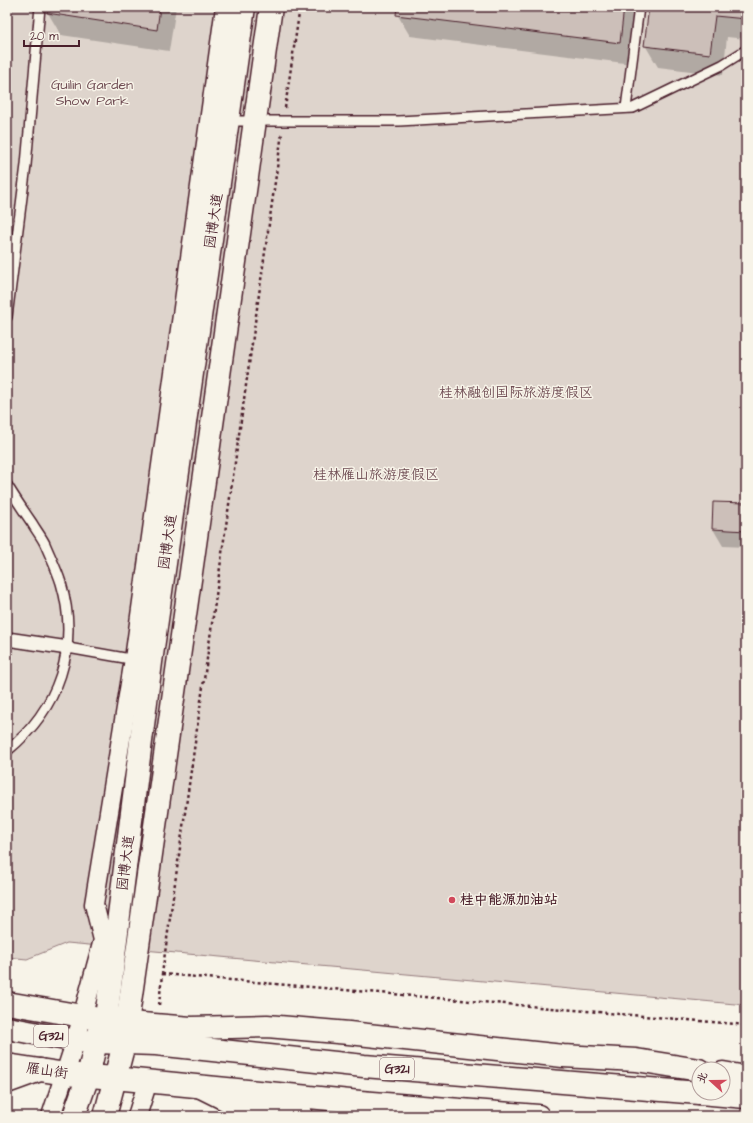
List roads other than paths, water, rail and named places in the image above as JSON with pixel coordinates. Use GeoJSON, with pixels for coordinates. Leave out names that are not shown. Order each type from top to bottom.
{"type":"FeatureCollection","features":[{"type":"Feature","properties":{"kind":"main road","name":"园博大道"},"geometry":{"type":"LineString","coordinates":[[74,1116],[88,1076],[86,1041],[116,1021],[107,1010],[143,661],[228,121],[244,7]]}},
{"type":"Feature","properties":{"kind":"main road"},"geometry":{"type":"LineString","coordinates":[[105,1116],[124,1044],[116,1021],[255,121],[271,7]]}},
{"type":"Feature","properties":{"kind":"main road"},"geometry":{"type":"LineString","coordinates":[[7,1002],[116,1021],[191,1028],[267,1026],[349,1033],[564,1056],[636,1060],[691,1069]]}},
{"type":"Feature","properties":{"kind":"main road","name":"G321"},"geometry":{"type":"LineString","coordinates":[[7,1028],[86,1041],[124,1044],[156,1044],[364,1066],[691,1092]]}},
{"type":"Feature","properties":{"kind":"main road","name":"雁山街"},"geometry":{"type":"LineString","coordinates":[[7,1065],[66,1074],[538,1116]]}},
{"type":"Feature","properties":{"kind":"main road"},"geometry":{"type":"LineString","coordinates":[[7,1082],[40,1070]]}},
{"type":"Feature","properties":{"kind":"main road"},"geometry":{"type":"LineString","coordinates":[[731,1075],[746,1077]]}},
{"type":"Feature","properties":{"kind":"main road"},"geometry":{"type":"LineString","coordinates":[[198,1086],[245,1109],[302,1116]]}},
{"type":"Feature","properties":{"kind":"main road","name":"G321"},"geometry":{"type":"LineString","coordinates":[[731,1096],[746,1097]]}},
{"type":"Feature","properties":{"kind":"street"},"geometry":{"type":"LineString","coordinates":[[51,1116],[66,1074],[86,1041],[82,1015],[102,940],[94,904],[143,661],[225,7]]}},
{"type":"Feature","properties":{"kind":"street"},"geometry":{"type":"LineString","coordinates":[[7,639],[68,648]]}},
{"type":"Feature","properties":{"kind":"street"},"geometry":{"type":"LineString","coordinates":[[137,1116],[148,1081]]}},
{"type":"Feature","properties":{"kind":"lane"},"geometry":{"type":"LineString","coordinates":[[7,317],[26,165],[40,7]]}},
{"type":"Feature","properties":{"kind":"lane"},"geometry":{"type":"LineString","coordinates":[[626,108],[639,7]]}},
{"type":"Feature","properties":{"kind":"lane"},"geometry":{"type":"LineString","coordinates":[[228,121],[399,121],[632,108],[722,65],[746,50]]}},
{"type":"Feature","properties":{"kind":"lane"},"geometry":{"type":"LineString","coordinates":[[7,485],[44,542],[61,583],[68,622],[68,648],[63,671],[52,699],[24,737],[7,751]]}},
{"type":"Feature","properties":{"kind":"lane"},"geometry":{"type":"LineString","coordinates":[[68,648],[143,661]]}},
{"type":"Feature","properties":{"kind":"place","name":"桂中能源加油站"},"geometry":{"type":"Point","coordinates":[452,900]}},
{"type":"Feature","properties":{"kind":"park label","name":"Guilin Garden Show Park"},"geometry":{"type":"Point","coordinates":[92,94]}},
{"type":"Feature","properties":{"kind":"park label","name":"桂林融创国际旅游度假区"},"geometry":{"type":"Point","coordinates":[516,393]}},
{"type":"Feature","properties":{"kind":"park label","name":"桂林雁山旅游度假区"},"geometry":{"type":"Point","coordinates":[376,475]}}]}
